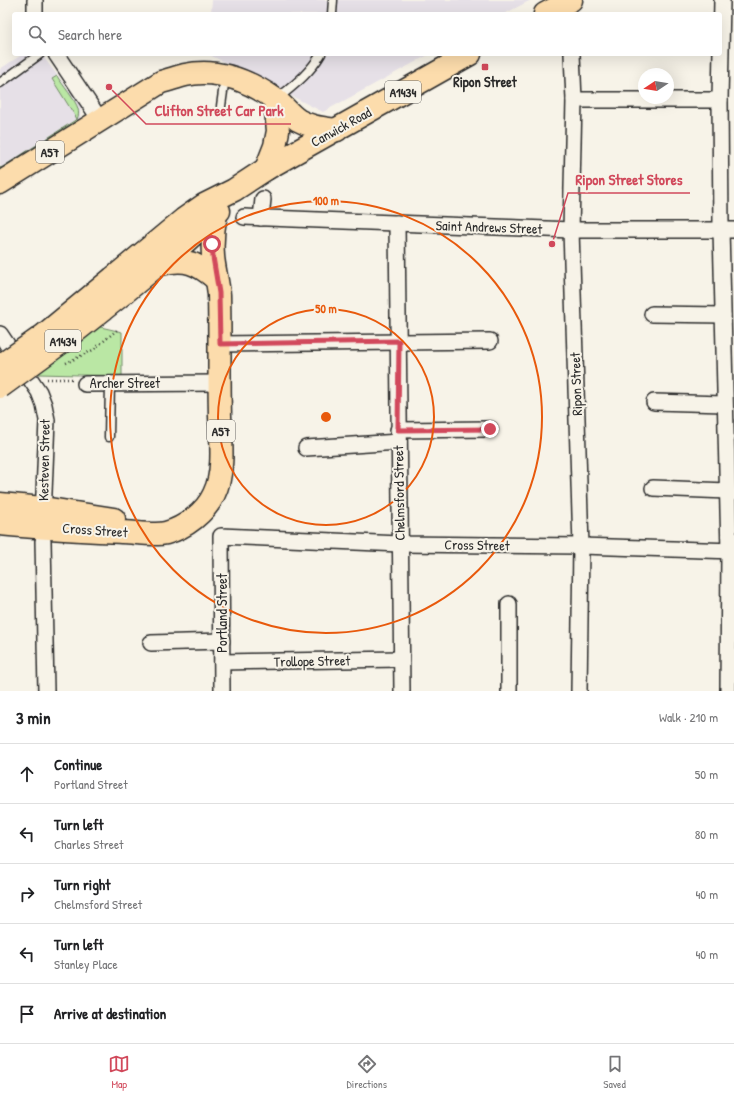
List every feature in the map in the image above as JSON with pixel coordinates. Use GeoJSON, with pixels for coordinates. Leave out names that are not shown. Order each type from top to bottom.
{"type":"FeatureCollection","features":[{"type":"Feature","properties":{"kind":"main road"},"geometry":{"type":"LineString","coordinates":[[551,12],[570,5]]}},
{"type":"Feature","properties":{"kind":"main road","name":"Canwick Road"},"geometry":{"type":"LineString","coordinates":[[118,285],[184,219],[204,205],[234,190],[266,168],[337,130],[466,56]]}},
{"type":"Feature","properties":{"kind":"main road","name":"A57"},"geometry":{"type":"LineString","coordinates":[[0,183],[161,82],[186,75],[207,73],[225,75],[244,81],[275,100],[297,119],[307,124],[337,130]]}},
{"type":"Feature","properties":{"kind":"main road"},"geometry":{"type":"LineString","coordinates":[[266,168],[275,146],[278,131],[275,100]]}},
{"type":"Feature","properties":{"kind":"main road","name":"Canwick Road"},"geometry":{"type":"LineString","coordinates":[[118,285],[161,264],[216,214],[234,190]]}},
{"type":"Feature","properties":{"kind":"main road","name":"A57"},"geometry":{"type":"LineString","coordinates":[[216,214],[212,244],[219,293],[219,383]]}},
{"type":"Feature","properties":{"kind":"main road"},"geometry":{"type":"LineString","coordinates":[[161,264],[171,261],[193,263],[203,268],[216,280]]}},
{"type":"Feature","properties":{"kind":"main road","name":"A1434"},"geometry":{"type":"LineString","coordinates":[[0,366],[118,285]]}},
{"type":"Feature","properties":{"kind":"main road","name":"A1434"},"geometry":{"type":"LineString","coordinates":[[0,387],[62,342],[118,285]]}},
{"type":"Feature","properties":{"kind":"main road","name":"Cross Street"},"geometry":{"type":"LineString","coordinates":[[0,524],[43,525],[164,533],[176,530],[194,518],[207,505],[215,493],[219,477],[222,452],[219,383]]}},
{"type":"Feature","properties":{"kind":"main road","name":"Cross Street"},"geometry":{"type":"LineString","coordinates":[[0,504],[43,525]]}},
{"type":"Feature","properties":{"kind":"street"},"geometry":{"type":"LineString","coordinates":[[35,0],[35,12]]}},
{"type":"Feature","properties":{"kind":"street"},"geometry":{"type":"LineString","coordinates":[[722,0],[728,40],[720,100],[727,131],[727,230],[723,315],[724,404],[731,551],[728,691]]}},
{"type":"Feature","properties":{"kind":"street"},"geometry":{"type":"LineString","coordinates":[[57,56],[101,120]]}},
{"type":"Feature","properties":{"kind":"street","name":"Ripon Street"},"geometry":{"type":"LineString","coordinates":[[572,56],[574,100],[571,230],[581,546],[579,691]]}},
{"type":"Feature","properties":{"kind":"street"},"geometry":{"type":"LineString","coordinates":[[574,100],[720,100]]}},
{"type":"Feature","properties":{"kind":"street"},"geometry":{"type":"LineString","coordinates":[[261,218],[263,198]]}},
{"type":"Feature","properties":{"kind":"street","name":"Saint Andrews Street"},"geometry":{"type":"LineString","coordinates":[[244,217],[571,230],[727,230]]}},
{"type":"Feature","properties":{"kind":"street","name":"Chelmsford Street"},"geometry":{"type":"LineString","coordinates":[[397,223],[399,341],[398,436],[402,691]]}},
{"type":"Feature","properties":{"kind":"street"},"geometry":{"type":"LineString","coordinates":[[652,314],[723,315]]}},
{"type":"Feature","properties":{"kind":"street","name":"Kesteven Street"},"geometry":{"type":"LineString","coordinates":[[0,334],[39,392],[44,405],[47,420],[43,525],[46,691]]}},
{"type":"Feature","properties":{"kind":"street"},"geometry":{"type":"LineString","coordinates":[[220,344],[490,341]]}},
{"type":"Feature","properties":{"kind":"street","name":"Archer Street"},"geometry":{"type":"LineString","coordinates":[[85,384],[219,383]]}},
{"type":"Feature","properties":{"kind":"street"},"geometry":{"type":"LineString","coordinates":[[654,402],[724,404]]}},
{"type":"Feature","properties":{"kind":"street"},"geometry":{"type":"LineString","coordinates":[[306,448],[398,436],[490,429]]}},
{"type":"Feature","properties":{"kind":"street"},"geometry":{"type":"LineString","coordinates":[[653,488],[727,491]]}},
{"type":"Feature","properties":{"kind":"street","name":"Cross Street"},"geometry":{"type":"LineString","coordinates":[[221,536],[400,544],[581,546],[731,551]]}},
{"type":"Feature","properties":{"kind":"street","name":"Portland Street"},"geometry":{"type":"LineString","coordinates":[[221,536],[222,691]]}},
{"type":"Feature","properties":{"kind":"street"},"geometry":{"type":"LineString","coordinates":[[509,604],[509,691]]}},
{"type":"Feature","properties":{"kind":"street"},"geometry":{"type":"LineString","coordinates":[[151,643],[222,641]]}},
{"type":"Feature","properties":{"kind":"street","name":"Trollope Street"},"geometry":{"type":"LineString","coordinates":[[222,662],[401,659]]}},
{"type":"Feature","properties":{"kind":"lane"},"geometry":{"type":"LineString","coordinates":[[332,12],[333,0]]}},
{"type":"Feature","properties":{"kind":"lane"},"geometry":{"type":"LineString","coordinates":[[0,83],[37,56]]}},
{"type":"Feature","properties":{"kind":"lane"},"geometry":{"type":"LineString","coordinates":[[275,100],[304,76],[314,66],[320,56]]}},
{"type":"Feature","properties":{"kind":"lane"},"geometry":{"type":"LineString","coordinates":[[221,106],[225,75]]}},
{"type":"Feature","properties":{"kind":"lane"},"geometry":{"type":"LineString","coordinates":[[110,383],[110,437]]}},
{"type":"Feature","properties":{"kind":"path"},"geometry":{"type":"LineString","coordinates":[[65,363],[93,350],[117,330]]}},
{"type":"Feature","properties":{"kind":"path","name":"Archer Street"},"geometry":{"type":"LineString","coordinates":[[31,379],[70,378],[85,384]]}},
{"type":"Feature","properties":{"kind":"shaded area"},"geometry":{"type":"Polygon","coordinates":[[[212,0],[531,0],[508,12],[211,12],[212,0]]]}},
{"type":"Feature","properties":{"kind":"shaded area"},"geometry":{"type":"Polygon","coordinates":[[[20,56],[43,56],[81,106],[80,123],[0,171],[0,69],[20,56]]]}},
{"type":"Feature","properties":{"kind":"shaded area"},"geometry":{"type":"Polygon","coordinates":[[[212,56],[426,56],[323,112],[212,56]]]}},
{"type":"Feature","properties":{"kind":"green space"},"geometry":{"type":"Polygon","coordinates":[[[57,76],[77,106],[77,119],[52,79],[57,76]]]}},
{"type":"Feature","properties":{"kind":"green space"},"geometry":{"type":"Polygon","coordinates":[[[77,119],[72,128],[0,171],[0,167],[1,168],[77,119]]]}},
{"type":"Feature","properties":{"kind":"green space"},"geometry":{"type":"Polygon","coordinates":[[[92,325],[122,332],[122,376],[38,374],[36,364],[92,325]]]}},
{"type":"Feature","properties":{"kind":"place","name":"Ripon Street"},"geometry":{"type":"Point","coordinates":[485,67]}},
{"type":"Feature","properties":{"kind":"place","name":"Clifton Street Car Park"},"geometry":{"type":"Point","coordinates":[109,87]}},
{"type":"Feature","properties":{"kind":"place","name":"Ripon Street Stores"},"geometry":{"type":"Point","coordinates":[552,244]}},
{"type":"Feature","properties":{"kind":"route"},"geometry":{"type":"LineString","coordinates":[[212,244],[219,293],[220,344],[399,341],[398,430],[490,429]]}}]}
